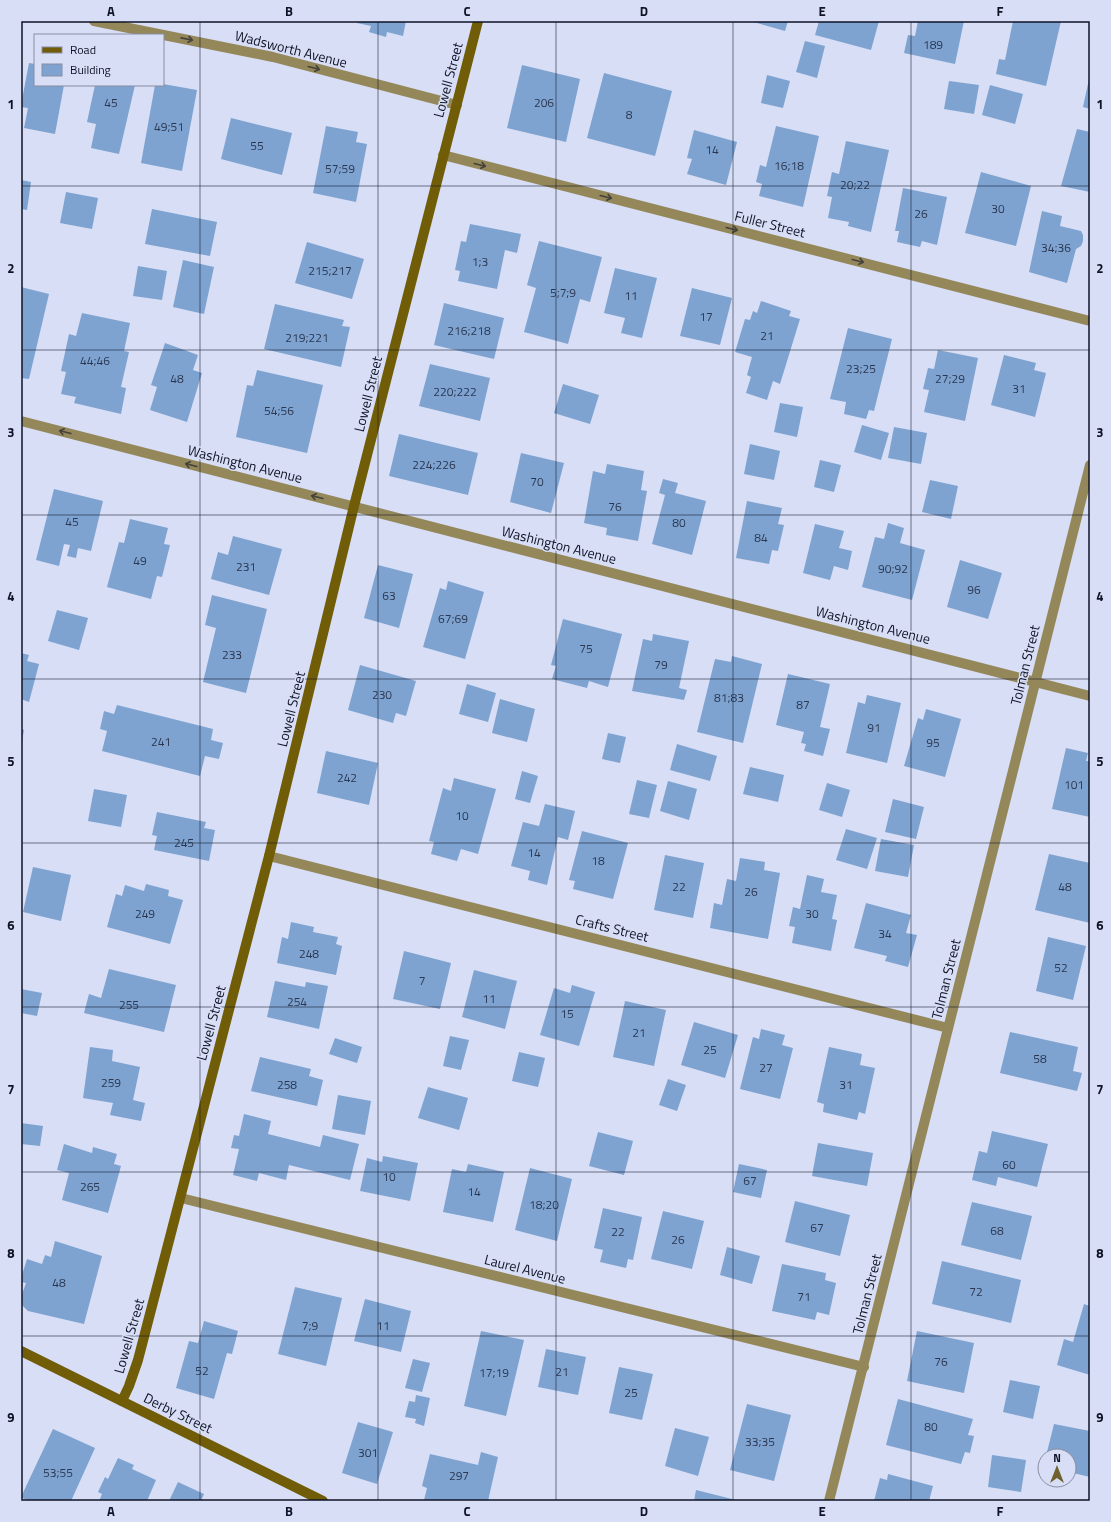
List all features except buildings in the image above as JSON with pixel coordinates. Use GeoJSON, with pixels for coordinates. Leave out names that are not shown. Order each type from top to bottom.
{"type":"FeatureCollection","features":[{"type":"Feature","properties":{"kind":"street","name":"Wadsworth Avenue"},"geometry":{"type":"LineString","coordinates":[[94,21],[158,34]]}},
{"type":"Feature","properties":{"kind":"street","name":"Lowell Street"},"geometry":{"type":"LineString","coordinates":[[122,1401],[138,1360],[181,1198],[269,856],[354,506],[478,21]]}},
{"type":"Feature","properties":{"kind":"street","name":"Wadsworth Avenue"},"geometry":{"type":"LineString","coordinates":[[164,35],[267,56],[457,105]]}},
{"type":"Feature","properties":{"kind":"street","name":"Fuller Street"},"geometry":{"type":"LineString","coordinates":[[443,155],[1090,321]]}},
{"type":"Feature","properties":{"kind":"street","name":"Washington Avenue"},"geometry":{"type":"LineString","coordinates":[[21,421],[1090,696]]}},
{"type":"Feature","properties":{"kind":"street","name":"Tolman Street"},"geometry":{"type":"LineString","coordinates":[[829,1501],[864,1367],[1034,682],[1090,465]]}},
{"type":"Feature","properties":{"kind":"street","name":"Crafts Street"},"geometry":{"type":"LineString","coordinates":[[269,856],[948,1028]]}},
{"type":"Feature","properties":{"kind":"street","name":"Laurel Avenue"},"geometry":{"type":"LineString","coordinates":[[181,1198],[864,1367]]}},
{"type":"Feature","properties":{"kind":"street","name":"Derby Street"},"geometry":{"type":"LineString","coordinates":[[21,1351],[322,1501]]}}]}
